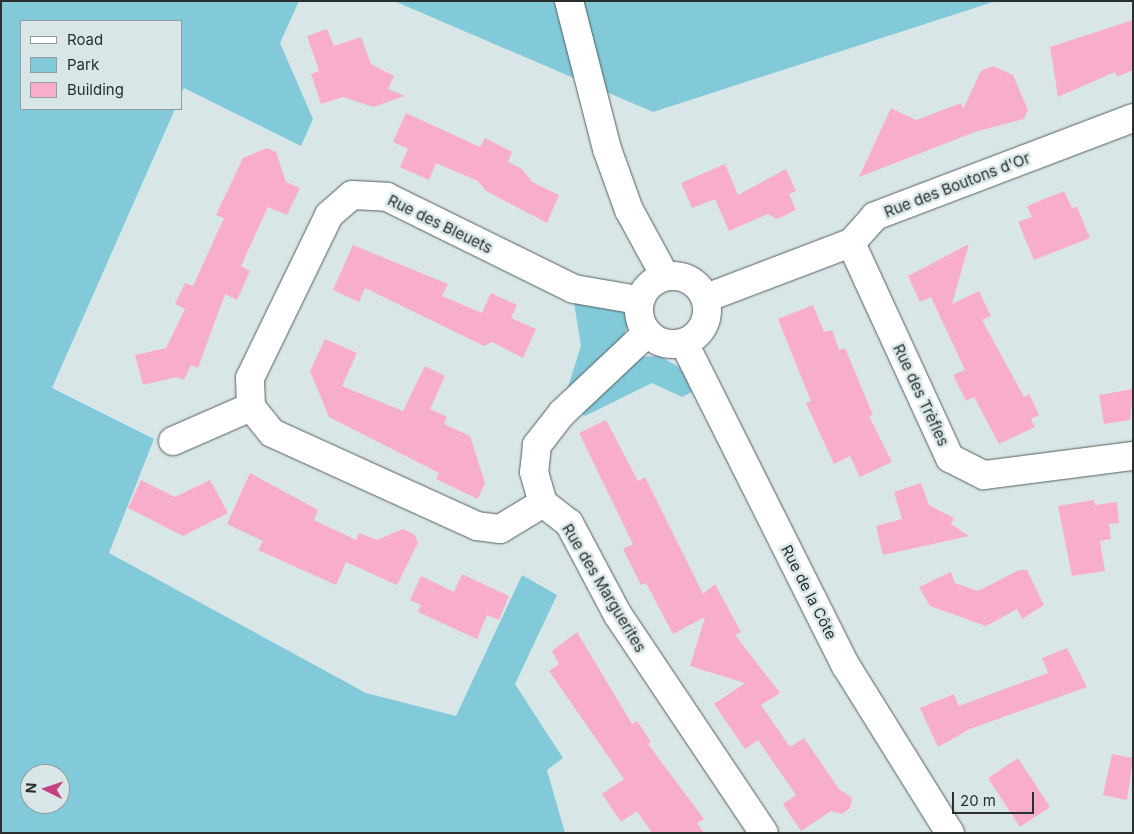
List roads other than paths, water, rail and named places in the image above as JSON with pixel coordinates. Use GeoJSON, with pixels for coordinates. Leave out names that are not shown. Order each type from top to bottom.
{"type":"FeatureCollection","features":[{"type":"Feature","properties":{"kind":"street"},"geometry":{"type":"LineString","coordinates":[[569,1],[607,149],[629,210],[665,276]]}},
{"type":"Feature","properties":{"kind":"street","name":"Rue des Boutons d'Or"},"geometry":{"type":"LineString","coordinates":[[706,298],[852,243],[875,216],[1133,118]]}},
{"type":"Feature","properties":{"kind":"street","name":"Rue des Bleuets"},"geometry":{"type":"LineString","coordinates":[[251,407],[250,378],[329,215],[352,196],[387,197],[574,289],[638,300]]}},
{"type":"Feature","properties":{"kind":"street","name":"Rue des Trèfles"},"geometry":{"type":"LineString","coordinates":[[852,243],[950,458],[984,475],[1133,456]]}},
{"type":"Feature","properties":{"kind":"street"},"geometry":{"type":"LineString","coordinates":[[665,276],[689,280],[706,298],[708,316],[700,333],[684,343],[664,343],[647,333],[638,300],[652,282],[665,276]]}},
{"type":"Feature","properties":{"kind":"street"},"geometry":{"type":"LineString","coordinates":[[173,441],[251,407],[272,433],[477,526],[500,528],[543,503],[534,472],[537,445],[562,413],[647,333]]}},
{"type":"Feature","properties":{"kind":"street","name":"Rue de la Côte"},"geometry":{"type":"LineString","coordinates":[[684,343],[846,666],[950,833]]}},
{"type":"Feature","properties":{"kind":"street","name":"Rue des Marguerites"},"geometry":{"type":"LineString","coordinates":[[543,503],[569,523],[618,615],[764,833]]}}]}
